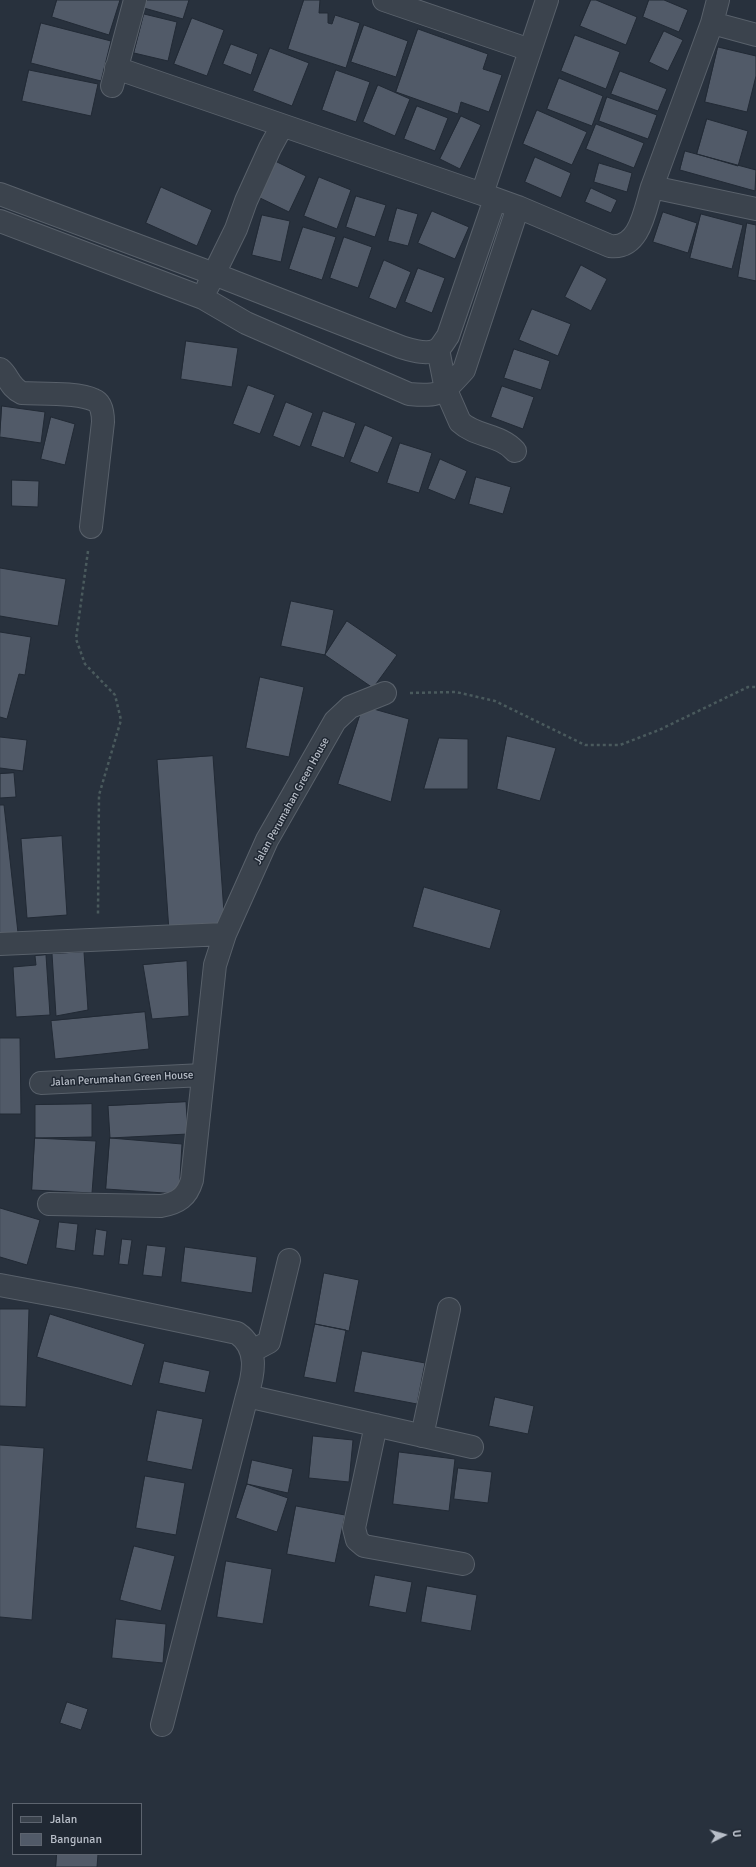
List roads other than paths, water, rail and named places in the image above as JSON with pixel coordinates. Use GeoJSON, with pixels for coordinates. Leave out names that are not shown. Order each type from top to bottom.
{"type":"FeatureCollection","features":[{"type":"Feature","properties":{"kind":"street"},"geometry":{"type":"LineString","coordinates":[[135,0],[114,77],[282,126],[518,207],[618,248],[629,242],[638,228],[712,23],[718,0]]}},
{"type":"Feature","properties":{"kind":"street"},"geometry":{"type":"LineString","coordinates":[[384,0],[530,50]]}},
{"type":"Feature","properties":{"kind":"street"},"geometry":{"type":"LineString","coordinates":[[0,194],[214,274],[401,347],[415,351],[430,352],[438,349],[448,336],[530,50],[546,0]]}},
{"type":"Feature","properties":{"kind":"street"},"geometry":{"type":"LineString","coordinates":[[712,23],[756,35]]}},
{"type":"Feature","properties":{"kind":"street"},"geometry":{"type":"LineString","coordinates":[[203,298],[236,229],[246,201],[270,148],[282,126]]}},
{"type":"Feature","properties":{"kind":"street"},"geometry":{"type":"LineString","coordinates":[[652,187],[756,208]]}},
{"type":"Feature","properties":{"kind":"street"},"geometry":{"type":"LineString","coordinates":[[0,221],[203,298],[252,326],[409,394],[435,394],[446,390],[464,370],[518,207]]}},
{"type":"Feature","properties":{"kind":"street"},"geometry":{"type":"LineString","coordinates":[[438,349],[446,390],[460,422],[464,426],[509,444],[516,451]]}},
{"type":"Feature","properties":{"kind":"street"},"geometry":{"type":"LineString","coordinates":[[0,369],[8,382],[16,390],[22,393],[73,395],[95,400],[100,406],[103,414],[103,422],[91,527]]}},
{"type":"Feature","properties":{"kind":"street","name":"Jalan Perumahan Green House"},"geometry":{"type":"LineString","coordinates":[[49,1204],[161,1206],[169,1205],[183,1198],[189,1191],[192,1180],[215,964],[225,934],[267,840],[335,721],[350,707],[385,693]]}},
{"type":"Feature","properties":{"kind":"street"},"geometry":{"type":"LineString","coordinates":[[0,944],[225,934]]}},
{"type":"Feature","properties":{"kind":"street","name":"Jalan Perumahan Green House"},"geometry":{"type":"LineString","coordinates":[[41,1083],[203,1075]]}},
{"type":"Feature","properties":{"kind":"street"},"geometry":{"type":"LineString","coordinates":[[252,1351],[269,1342],[289,1260]]}},
{"type":"Feature","properties":{"kind":"street"},"geometry":{"type":"LineString","coordinates":[[0,1285],[222,1329],[237,1333],[245,1338],[252,1351],[253,1377],[162,1725]]}},
{"type":"Feature","properties":{"kind":"street"},"geometry":{"type":"LineString","coordinates":[[422,1436],[449,1309]]}},
{"type":"Feature","properties":{"kind":"street"},"geometry":{"type":"LineString","coordinates":[[247,1396],[472,1447]]}},
{"type":"Feature","properties":{"kind":"street"},"geometry":{"type":"LineString","coordinates":[[376,1425],[354,1528],[357,1540],[364,1546],[463,1564]]}}]}
